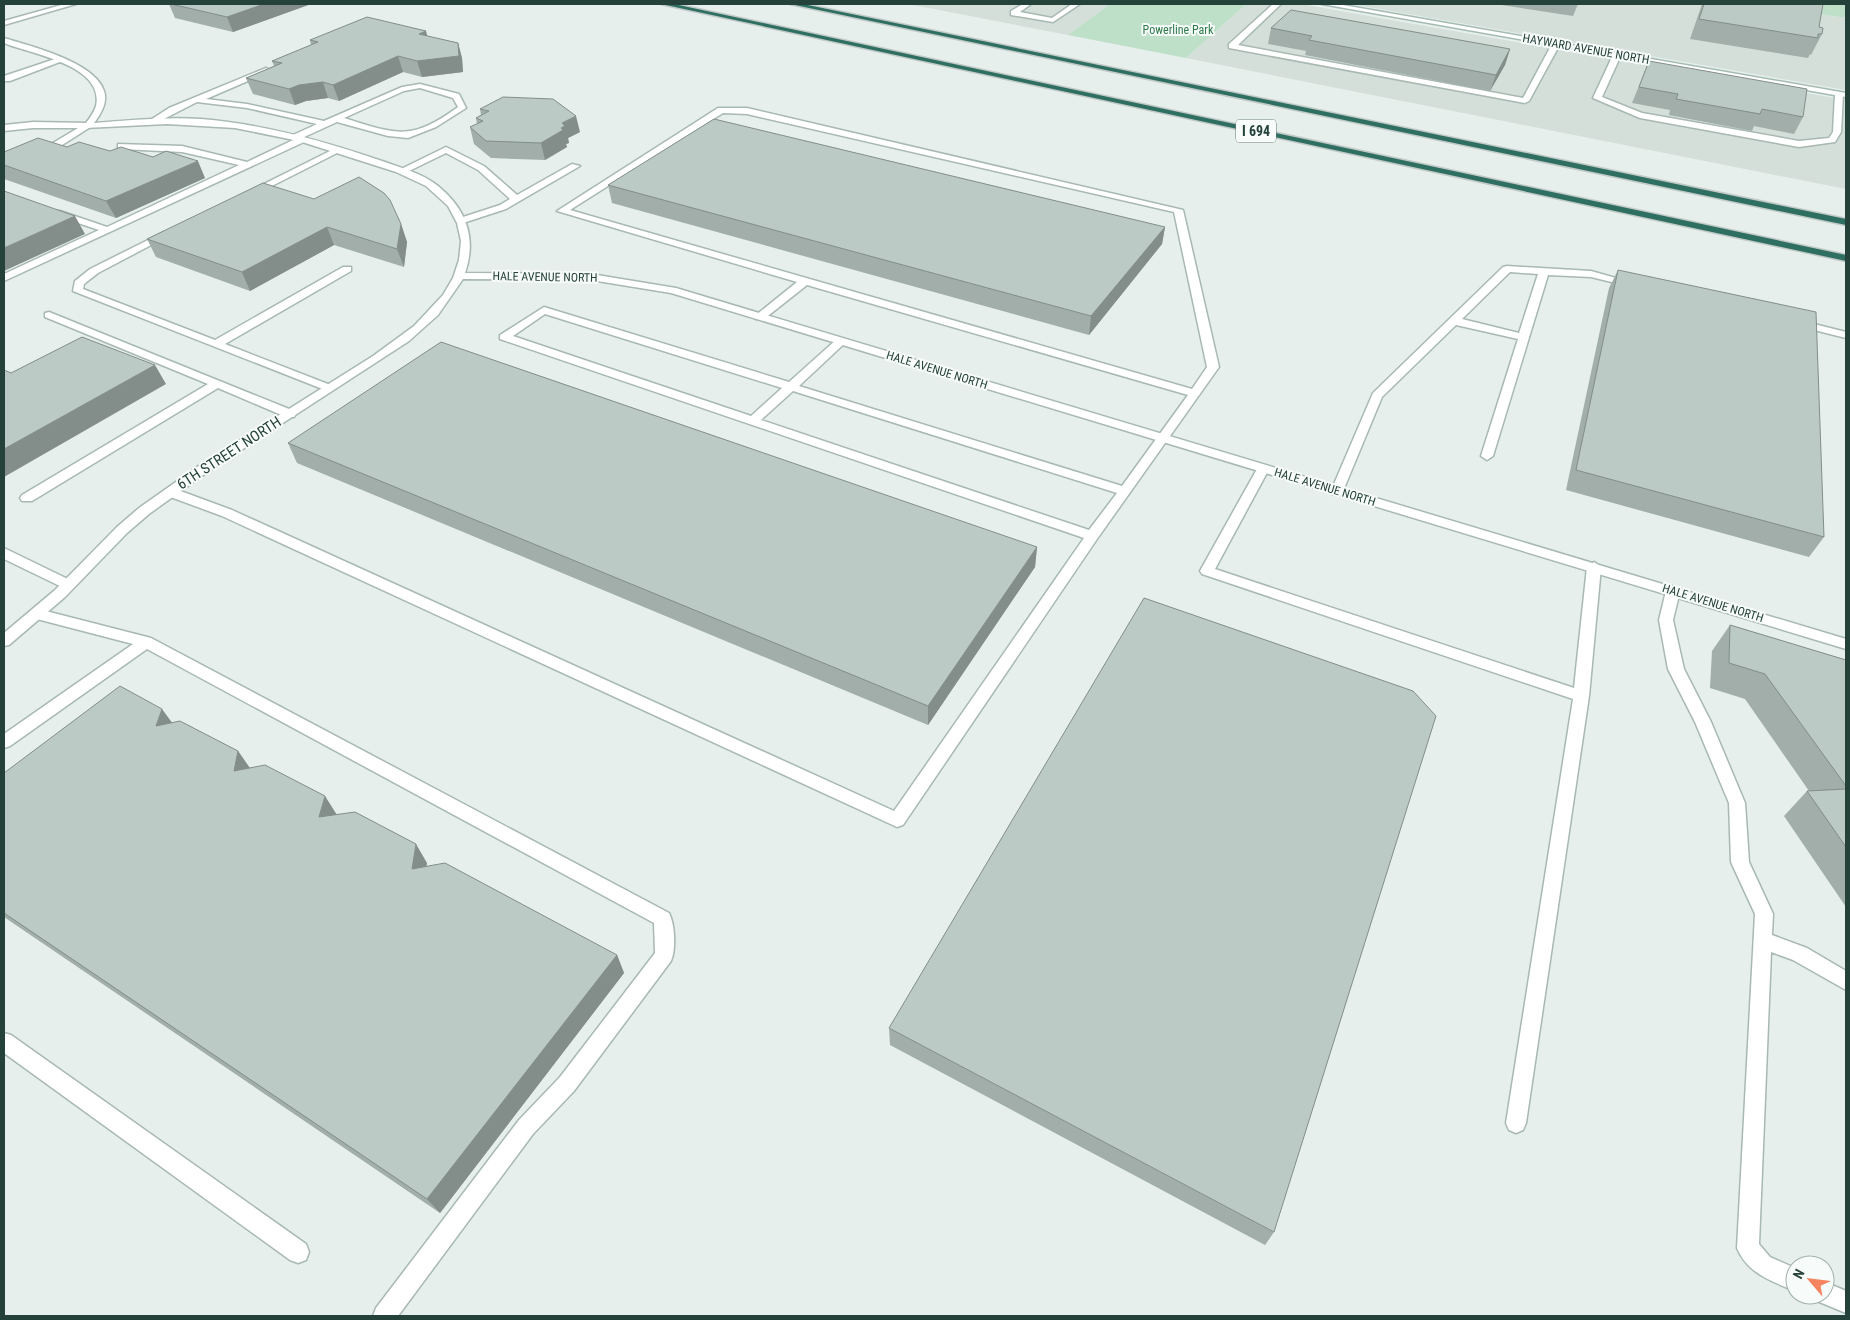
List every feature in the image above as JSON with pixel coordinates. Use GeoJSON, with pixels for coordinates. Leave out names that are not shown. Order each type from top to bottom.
{"type":"FeatureCollection","features":[{"type":"Feature","properties":{"kind":"highway","name":"I 694"},"geometry":{"type":"LineString","coordinates":[[665,4],[1846,258]]}},
{"type":"Feature","properties":{"kind":"highway","name":"I 694"},"geometry":{"type":"LineString","coordinates":[[794,4],[1846,222]]}},
{"type":"Feature","properties":{"kind":"street"},"geometry":{"type":"LineString","coordinates":[[4,23],[72,4]]}},
{"type":"Feature","properties":{"kind":"street"},"geometry":{"type":"LineString","coordinates":[[1027,4],[1014,13],[1053,20],[1076,4]]}},
{"type":"Feature","properties":{"kind":"street"},"geometry":{"type":"LineString","coordinates":[[1277,4],[1232,46],[1525,101],[1556,44]]}},
{"type":"Feature","properties":{"kind":"street","name":"HAYWARD AVENUE NORTH"},"geometry":{"type":"LineString","coordinates":[[1326,4],[1843,95]]}},
{"type":"Feature","properties":{"kind":"street"},"geometry":{"type":"LineString","coordinates":[[4,40],[15,46],[80,68],[99,87],[100,106],[88,126],[56,145],[4,167]]}},
{"type":"Feature","properties":{"kind":"street"},"geometry":{"type":"LineString","coordinates":[[1617,55],[1597,98],[1640,116],[1799,144],[1832,140],[1837,132],[1843,95]]}},
{"type":"Feature","properties":{"kind":"street"},"geometry":{"type":"LineString","coordinates":[[4,78],[7,79],[61,60]]}},
{"type":"Feature","properties":{"kind":"street"},"geometry":{"type":"LineString","coordinates":[[153,120],[278,65]]}},
{"type":"Feature","properties":{"kind":"street"},"geometry":{"type":"LineString","coordinates":[[4,278],[248,165],[326,124],[402,89],[420,86],[456,96],[462,108],[415,134],[401,136],[337,119]]}},
{"type":"Feature","properties":{"kind":"street"},"geometry":{"type":"LineString","coordinates":[[196,100],[257,107],[326,124]]}},
{"type":"Feature","properties":{"kind":"street"},"geometry":{"type":"LineString","coordinates":[[170,492],[227,512],[897,820],[1092,536],[1161,438],[1195,393],[1213,367],[1178,210],[747,111],[722,110],[562,211],[1195,393]]}},
{"type":"Feature","properties":{"kind":"street"},"geometry":{"type":"LineString","coordinates":[[4,128],[34,125],[88,126],[153,120],[242,126],[298,140],[402,171],[433,186],[452,203],[463,220],[466,236],[466,254],[460,276]]}},
{"type":"Feature","properties":{"kind":"street"},"geometry":{"type":"LineString","coordinates":[[121,146],[182,148],[248,165]]}},
{"type":"Feature","properties":{"kind":"street"},"geometry":{"type":"LineString","coordinates":[[402,171],[446,150],[481,168],[518,200]]}},
{"type":"Feature","properties":{"kind":"street"},"geometry":{"type":"LineString","coordinates":[[242,197],[337,151]]}},
{"type":"Feature","properties":{"kind":"street"},"geometry":{"type":"LineString","coordinates":[[463,220],[518,200],[575,166]]}},
{"type":"Feature","properties":{"kind":"street"},"geometry":{"type":"LineString","coordinates":[[50,210],[106,230]]}},
{"type":"Feature","properties":{"kind":"street"},"geometry":{"type":"LineString","coordinates":[[180,227],[94,271],[79,283],[78,291],[329,388]]}},
{"type":"Feature","properties":{"kind":"street"},"geometry":{"type":"LineString","coordinates":[[216,344],[347,269]]}},
{"type":"Feature","properties":{"kind":"street"},"geometry":{"type":"LineString","coordinates":[[1337,491],[1377,396],[1507,269],[1591,274],[1648,288]]}},
{"type":"Feature","properties":{"kind":"street"},"geometry":{"type":"LineString","coordinates":[[1487,456],[1544,271]]}},
{"type":"Feature","properties":{"kind":"street","name":"HALE AVENUE NORTH"},"geometry":{"type":"LineString","coordinates":[[460,276],[562,276],[634,282],[672,290],[1846,644]]}},
{"type":"Feature","properties":{"kind":"street","name":"6TH STREET NORTH"},"geometry":{"type":"LineString","coordinates":[[4,640],[38,614],[69,585],[131,520],[170,492],[390,350],[419,327],[444,300],[460,276]]}},
{"type":"Feature","properties":{"kind":"street"},"geometry":{"type":"LineString","coordinates":[[760,317],[805,281]]}},
{"type":"Feature","properties":{"kind":"street"},"geometry":{"type":"LineString","coordinates":[[1092,536],[504,337],[544,310],[1125,491]]}},
{"type":"Feature","properties":{"kind":"street"},"geometry":{"type":"LineString","coordinates":[[49,315],[290,414]]}},
{"type":"Feature","properties":{"kind":"street"},"geometry":{"type":"LineString","coordinates":[[1454,321],[1524,337]]}},
{"type":"Feature","properties":{"kind":"street"},"geometry":{"type":"LineString","coordinates":[[1790,321],[1846,335]]}},
{"type":"Feature","properties":{"kind":"street"},"geometry":{"type":"LineString","coordinates":[[753,422],[841,341]]}},
{"type":"Feature","properties":{"kind":"street"},"geometry":{"type":"LineString","coordinates":[[27,498],[217,384]]}},
{"type":"Feature","properties":{"kind":"street"},"geometry":{"type":"LineString","coordinates":[[1263,469],[1207,571],[1581,696]]}},
{"type":"Feature","properties":{"kind":"street"},"geometry":{"type":"LineString","coordinates":[[5,556],[69,585]]}},
{"type":"Feature","properties":{"kind":"street"},"geometry":{"type":"LineString","coordinates":[[1516,1123],[1581,696],[1594,567]]}},
{"type":"Feature","properties":{"kind":"street"},"geometry":{"type":"LineString","coordinates":[[1673,591],[1666,620],[1676,669],[1703,722],[1737,803],[1740,862],[1764,914],[1748,1248],[1762,1265],[1785,1275]]}},
{"type":"Feature","properties":{"kind":"street"},"geometry":{"type":"LineString","coordinates":[[38,614],[146,642],[663,919],[664,955],[567,1084],[526,1127],[384,1316]]}},
{"type":"Feature","properties":{"kind":"street"},"geometry":{"type":"LineString","coordinates":[[4,742],[146,642]]}},
{"type":"Feature","properties":{"kind":"street"},"geometry":{"type":"LineString","coordinates":[[1763,940],[1800,954],[1846,981]]}},
{"type":"Feature","properties":{"kind":"street"},"geometry":{"type":"LineString","coordinates":[[4,1042],[298,1252]]}},
{"type":"Feature","properties":{"kind":"shaded area"},"geometry":{"type":"Polygon","coordinates":[[[908,4],[1110,4],[1068,35],[908,4]]]}},
{"type":"Feature","properties":{"kind":"shaded area"},"geometry":{"type":"Polygon","coordinates":[[[1246,4],[1301,4],[1846,100],[1846,189],[1186,58],[1246,4]]]}},
{"type":"Feature","properties":{"kind":"shaded area"},"geometry":{"type":"Polygon","coordinates":[[[1351,4],[1754,4],[1846,18],[1846,90],[1351,4]]]}},
{"type":"Feature","properties":{"kind":"green space","name":"Powerline Park"},"geometry":{"type":"Polygon","coordinates":[[[1110,4],[1246,4],[1186,58],[1068,35],[1110,4]]]}},
{"type":"Feature","properties":{"kind":"green space"},"geometry":{"type":"Polygon","coordinates":[[[1754,4],[1846,4],[1846,18],[1754,4]]]}},
{"type":"Feature","properties":{"kind":"building"},"geometry":{"type":"Polygon","coordinates":[[[171,4],[264,4],[227,17],[171,4]]]}},
{"type":"Feature","properties":{"kind":"building"},"geometry":{"type":"Polygon","coordinates":[[[1704,4],[1823,4],[1819,27],[1823,28],[1822,34],[1818,34],[1818,38],[1699,19],[1704,4]]]}},
{"type":"Feature","properties":{"kind":"building"},"geometry":{"type":"Polygon","coordinates":[[[1291,10],[1510,49],[1496,75],[1309,40],[1312,36],[1271,28],[1291,10]]]}},
{"type":"Feature","properties":{"kind":"building"},"geometry":{"type":"Polygon","coordinates":[[[367,17],[426,31],[419,34],[458,43],[459,56],[417,61],[398,56],[333,85],[323,82],[299,85],[289,89],[246,78],[282,63],[272,61],[318,42],[310,40],[367,17]]]}},
{"type":"Feature","properties":{"kind":"building"},"geometry":{"type":"Polygon","coordinates":[[[1649,61],[1807,89],[1803,117],[1762,109],[1760,114],[1676,99],[1678,94],[1639,87],[1649,61]]]}},
{"type":"Feature","properties":{"kind":"building"},"geometry":{"type":"Polygon","coordinates":[[[503,97],[553,99],[576,116],[562,123],[565,126],[561,128],[563,130],[541,143],[486,141],[470,127],[483,121],[476,118],[489,111],[480,109],[503,97]]]}},
{"type":"Feature","properties":{"kind":"building"},"geometry":{"type":"Polygon","coordinates":[[[714,119],[1165,227],[1091,316],[608,185],[714,119]]]}},
{"type":"Feature","properties":{"kind":"building"},"geometry":{"type":"Polygon","coordinates":[[[38,138],[67,147],[79,142],[110,151],[121,147],[153,157],[166,151],[198,161],[106,201],[4,165],[4,152],[38,138]]]}},
{"type":"Feature","properties":{"kind":"building"},"geometry":{"type":"Polygon","coordinates":[[[359,177],[384,193],[390,200],[401,224],[397,249],[327,227],[242,272],[147,239],[263,183],[314,199],[359,177]]]}},
{"type":"Feature","properties":{"kind":"building"},"geometry":{"type":"Polygon","coordinates":[[[4,191],[75,216],[4,248],[4,191]]]}},
{"type":"Feature","properties":{"kind":"building"},"geometry":{"type":"Polygon","coordinates":[[[1618,270],[1816,312],[1824,537],[1576,470],[1618,270]]]}},
{"type":"Feature","properties":{"kind":"building"},"geometry":{"type":"Polygon","coordinates":[[[82,337],[155,365],[4,449],[4,370],[11,373],[82,337]]]}},
{"type":"Feature","properties":{"kind":"building"},"geometry":{"type":"Polygon","coordinates":[[[441,342],[1037,547],[928,706],[288,443],[441,342]]]}},
{"type":"Feature","properties":{"kind":"building"},"geometry":{"type":"Polygon","coordinates":[[[1144,598],[1413,691],[1436,716],[1274,1232],[889,1028],[1144,598]]]}},
{"type":"Feature","properties":{"kind":"building"},"geometry":{"type":"Polygon","coordinates":[[[1730,625],[1846,660],[1846,786],[1765,674],[1729,663],[1730,625]]]}},
{"type":"Feature","properties":{"kind":"building"},"geometry":{"type":"Polygon","coordinates":[[[120,686],[162,709],[156,726],[180,721],[238,751],[234,771],[265,765],[325,796],[319,817],[355,812],[416,844],[412,869],[445,863],[617,955],[427,1199],[4,913],[4,773],[120,686]]]}},
{"type":"Feature","properties":{"kind":"building"},"geometry":{"type":"Polygon","coordinates":[[[1846,789],[1846,847],[1807,791],[1846,789]]]}}]}
